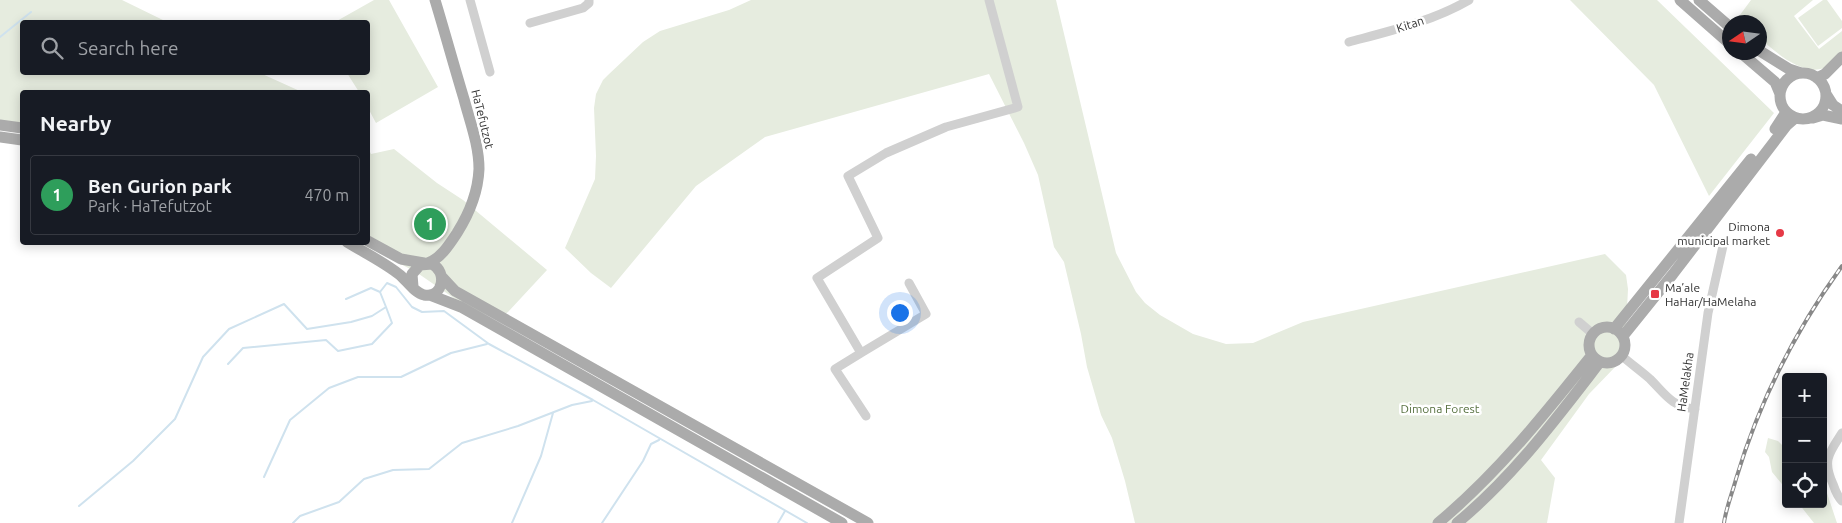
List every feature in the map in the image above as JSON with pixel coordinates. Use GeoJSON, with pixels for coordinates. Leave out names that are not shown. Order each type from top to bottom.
{"type":"FeatureCollection","features":[{"type":"Feature","properties":{"kind":"main road","name":"HaTefutzot"},"geometry":{"type":"LineString","coordinates":[[435,0],[476,140],[478,156],[478,179],[473,202],[445,257],[442,275]]}},
{"type":"Feature","properties":{"kind":"main road"},"geometry":{"type":"LineString","coordinates":[[1680,0],[1722,37]]}},
{"type":"Feature","properties":{"kind":"main road"},"geometry":{"type":"LineString","coordinates":[[1699,0],[1722,20]]}},
{"type":"Feature","properties":{"kind":"main road"},"geometry":{"type":"LineString","coordinates":[[1767,55],[1789,69],[1817,78],[1833,105],[1842,111]]}},
{"type":"Feature","properties":{"kind":"main road"},"geometry":{"type":"LineString","coordinates":[[1817,78],[1825,74],[1842,57]]}},
{"type":"Feature","properties":{"kind":"main road"},"geometry":{"type":"LineString","coordinates":[[1749,60],[1775,82],[1780,94],[1781,103],[1790,115],[1801,119],[1823,115],[1842,118]]}},
{"type":"Feature","properties":{"kind":"main road"},"geometry":{"type":"LineString","coordinates":[[1811,118],[1823,109],[1825,91],[1842,66]]}},
{"type":"Feature","properties":{"kind":"main road"},"geometry":{"type":"LineString","coordinates":[[1780,94],[1787,80],[1801,73]]}},
{"type":"Feature","properties":{"kind":"main road"},"geometry":{"type":"LineString","coordinates":[[1619,332],[1774,131],[1790,115]]}},
{"type":"Feature","properties":{"kind":"main road"},"geometry":{"type":"LineString","coordinates":[[0,125],[20,128]]}},
{"type":"Feature","properties":{"kind":"main road"},"geometry":{"type":"LineString","coordinates":[[0,137],[20,140]]}},
{"type":"Feature","properties":{"kind":"main road"},"geometry":{"type":"LineString","coordinates":[[370,242],[401,259],[436,266],[446,283],[455,290],[868,523]]}},
{"type":"Feature","properties":{"kind":"main road","name":"HaTefutzot"},"geometry":{"type":"LineString","coordinates":[[426,263],[440,255],[451,243]]}},
{"type":"Feature","properties":{"kind":"main road"},"geometry":{"type":"LineString","coordinates":[[352,245],[390,267],[420,294],[430,295],[461,308],[842,523]]}},
{"type":"Feature","properties":{"kind":"main road"},"geometry":{"type":"LineString","coordinates":[[413,286],[412,274],[416,267],[426,263]]}},
{"type":"Feature","properties":{"kind":"main road"},"geometry":{"type":"LineString","coordinates":[[430,295],[441,287],[442,275]]}},
{"type":"Feature","properties":{"kind":"main road"},"geometry":{"type":"LineString","coordinates":[[1596,358],[1590,344],[1593,334],[1600,329],[1619,332]]}},
{"type":"Feature","properties":{"kind":"main road"},"geometry":{"type":"LineString","coordinates":[[1596,358],[1614,362],[1622,356],[1625,349],[1619,332]]}},
{"type":"Feature","properties":{"kind":"main road"},"geometry":{"type":"LineString","coordinates":[[1438,523],[1476,489],[1517,447],[1596,358]]}},
{"type":"Feature","properties":{"kind":"main road"},"geometry":{"type":"LineString","coordinates":[[1457,523],[1496,487],[1532,449],[1596,358]]}},
{"type":"Feature","properties":{"kind":"street"},"geometry":{"type":"LineString","coordinates":[[470,0],[490,72]]}},
{"type":"Feature","properties":{"kind":"street"},"geometry":{"type":"LineString","coordinates":[[530,23],[583,8],[590,0]]}},
{"type":"Feature","properties":{"kind":"street"},"geometry":{"type":"LineString","coordinates":[[862,353],[817,278],[878,238],[848,176],[886,153],[946,127],[1018,107],[989,0]]}},
{"type":"Feature","properties":{"kind":"street","name":"Kitan"},"geometry":{"type":"LineString","coordinates":[[1350,42],[1410,25],[1450,10],[1470,0]]}},
{"type":"Feature","properties":{"kind":"street","name":"HaMelakha"},"geometry":{"type":"LineString","coordinates":[[1680,523],[1708,313],[1723,246]]}},
{"type":"Feature","properties":{"kind":"street"},"geometry":{"type":"LineString","coordinates":[[866,416],[835,369],[926,314],[909,283]]}},
{"type":"Feature","properties":{"kind":"street"},"geometry":{"type":"LineString","coordinates":[[1579,322],[1593,334]]}},
{"type":"Feature","properties":{"kind":"street"},"geometry":{"type":"LineString","coordinates":[[1622,356],[1671,401],[1677,405],[1695,409]]}},
{"type":"Feature","properties":{"kind":"street"},"geometry":{"type":"LineString","coordinates":[[1842,433],[1827,455],[1828,473],[1842,501]]}},
{"type":"Feature","properties":{"kind":"green space"},"geometry":{"type":"Polygon","coordinates":[[[0,0],[122,0],[163,20],[20,20],[20,75],[264,75],[298,90],[20,90],[20,124],[0,123],[0,0]]]}},
{"type":"Feature","properties":{"kind":"green space"},"geometry":{"type":"Polygon","coordinates":[[[374,0],[389,0],[438,87],[376,123],[370,112],[370,90],[358,90],[348,75],[370,75],[370,20],[339,20],[374,0]]]}},
{"type":"Feature","properties":{"kind":"green space","name":"Dimona Forest"},"geometry":{"type":"Polygon","coordinates":[[[751,0],[1056,0],[1116,253],[1136,292],[1145,303],[1160,315],[1193,334],[1226,344],[1253,343],[1303,322],[1605,254],[1626,275],[1628,289],[1626,328],[1617,365],[1589,394],[1541,460],[1555,478],[1547,523],[1135,523],[1112,438],[1101,415],[1087,367],[1064,262],[1054,247],[1038,175],[989,74],[765,137],[696,186],[611,288],[591,273],[565,248],[595,179],[594,108],[596,94],[603,80],[608,75],[643,42],[660,31],[729,10],[751,0]]]}},
{"type":"Feature","properties":{"kind":"green space"},"geometry":{"type":"Polygon","coordinates":[[[1570,0],[1657,0],[1774,113],[1709,196],[1654,85],[1570,0]]]}},
{"type":"Feature","properties":{"kind":"green space"},"geometry":{"type":"Polygon","coordinates":[[[1751,0],[1813,0],[1794,16],[1819,49],[1842,31],[1842,54],[1826,67],[1809,69],[1799,66],[1790,62],[1767,44],[1767,15],[1740,15],[1751,0]]]}},
{"type":"Feature","properties":{"kind":"green space"},"geometry":{"type":"Polygon","coordinates":[[[1823,0],[1827,0],[1842,21],[1842,28],[1818,46],[1798,18],[1823,0]]]}},
{"type":"Feature","properties":{"kind":"green space"},"geometry":{"type":"Polygon","coordinates":[[[394,149],[437,183],[463,200],[547,270],[508,312],[501,317],[474,312],[416,272],[364,245],[370,245],[370,152],[371,154],[394,149]]]}},
{"type":"Feature","properties":{"kind":"green space"},"geometry":{"type":"Polygon","coordinates":[[[1768,438],[1778,441],[1782,445],[1782,484],[1772,472],[1769,457],[1765,452],[1768,438]]]}},
{"type":"Feature","properties":{"kind":"green space"},"geometry":{"type":"Polygon","coordinates":[[[1827,493],[1837,523],[1814,523],[1802,508],[1827,508],[1827,493]]]}},
{"type":"Feature","properties":{"kind":"waterway"},"geometry":{"type":"LineString","coordinates":[[21,20],[31,12]]}},
{"type":"Feature","properties":{"kind":"waterway"},"geometry":{"type":"LineString","coordinates":[[0,37],[20,21]]}},
{"type":"Feature","properties":{"kind":"waterway"},"geometry":{"type":"LineString","coordinates":[[79,506],[133,461],[175,419],[203,357],[229,329],[284,304],[307,329],[351,322],[372,316],[386,307],[380,292],[387,283],[396,287],[412,307],[422,312],[444,311],[489,344],[593,400],[807,523]]}},
{"type":"Feature","properties":{"kind":"waterway"},"geometry":{"type":"LineString","coordinates":[[346,299],[371,288],[380,292]]}},
{"type":"Feature","properties":{"kind":"waterway"},"geometry":{"type":"LineString","coordinates":[[228,364],[243,348],[326,340],[338,351],[372,344],[392,323],[386,307]]}},
{"type":"Feature","properties":{"kind":"waterway"},"geometry":{"type":"LineString","coordinates":[[264,477],[290,420],[329,388],[358,377],[401,377],[451,353],[487,344]]}},
{"type":"Feature","properties":{"kind":"waterway"},"geometry":{"type":"LineString","coordinates":[[293,523],[300,516],[339,502],[364,479],[393,470],[429,469],[462,443],[518,426],[572,405],[592,401]]}},
{"type":"Feature","properties":{"kind":"waterway"},"geometry":{"type":"LineString","coordinates":[[512,523],[541,456],[553,413]]}},
{"type":"Feature","properties":{"kind":"waterway"},"geometry":{"type":"LineString","coordinates":[[602,523],[643,461],[651,444],[659,440]]}},
{"type":"Feature","properties":{"kind":"waterway"},"geometry":{"type":"LineString","coordinates":[[778,523],[785,511]]}},
{"type":"Feature","properties":{"kind":"railway"},"geometry":{"type":"LineString","coordinates":[[1724,523],[1745,450],[1767,395],[1809,316],[1842,266]]}},
{"type":"Feature","properties":{"kind":"place","name":"Ben Gurion park"},"geometry":{"type":"Point","coordinates":[430,224]}},
{"type":"Feature","properties":{"kind":"place","name":"Dimona municipal market"},"geometry":{"type":"Point","coordinates":[1780,233]}},
{"type":"Feature","properties":{"kind":"place","name":"Ma’ale HaHar/HaMelaha"},"geometry":{"type":"Point","coordinates":[1655,294]}}]}
